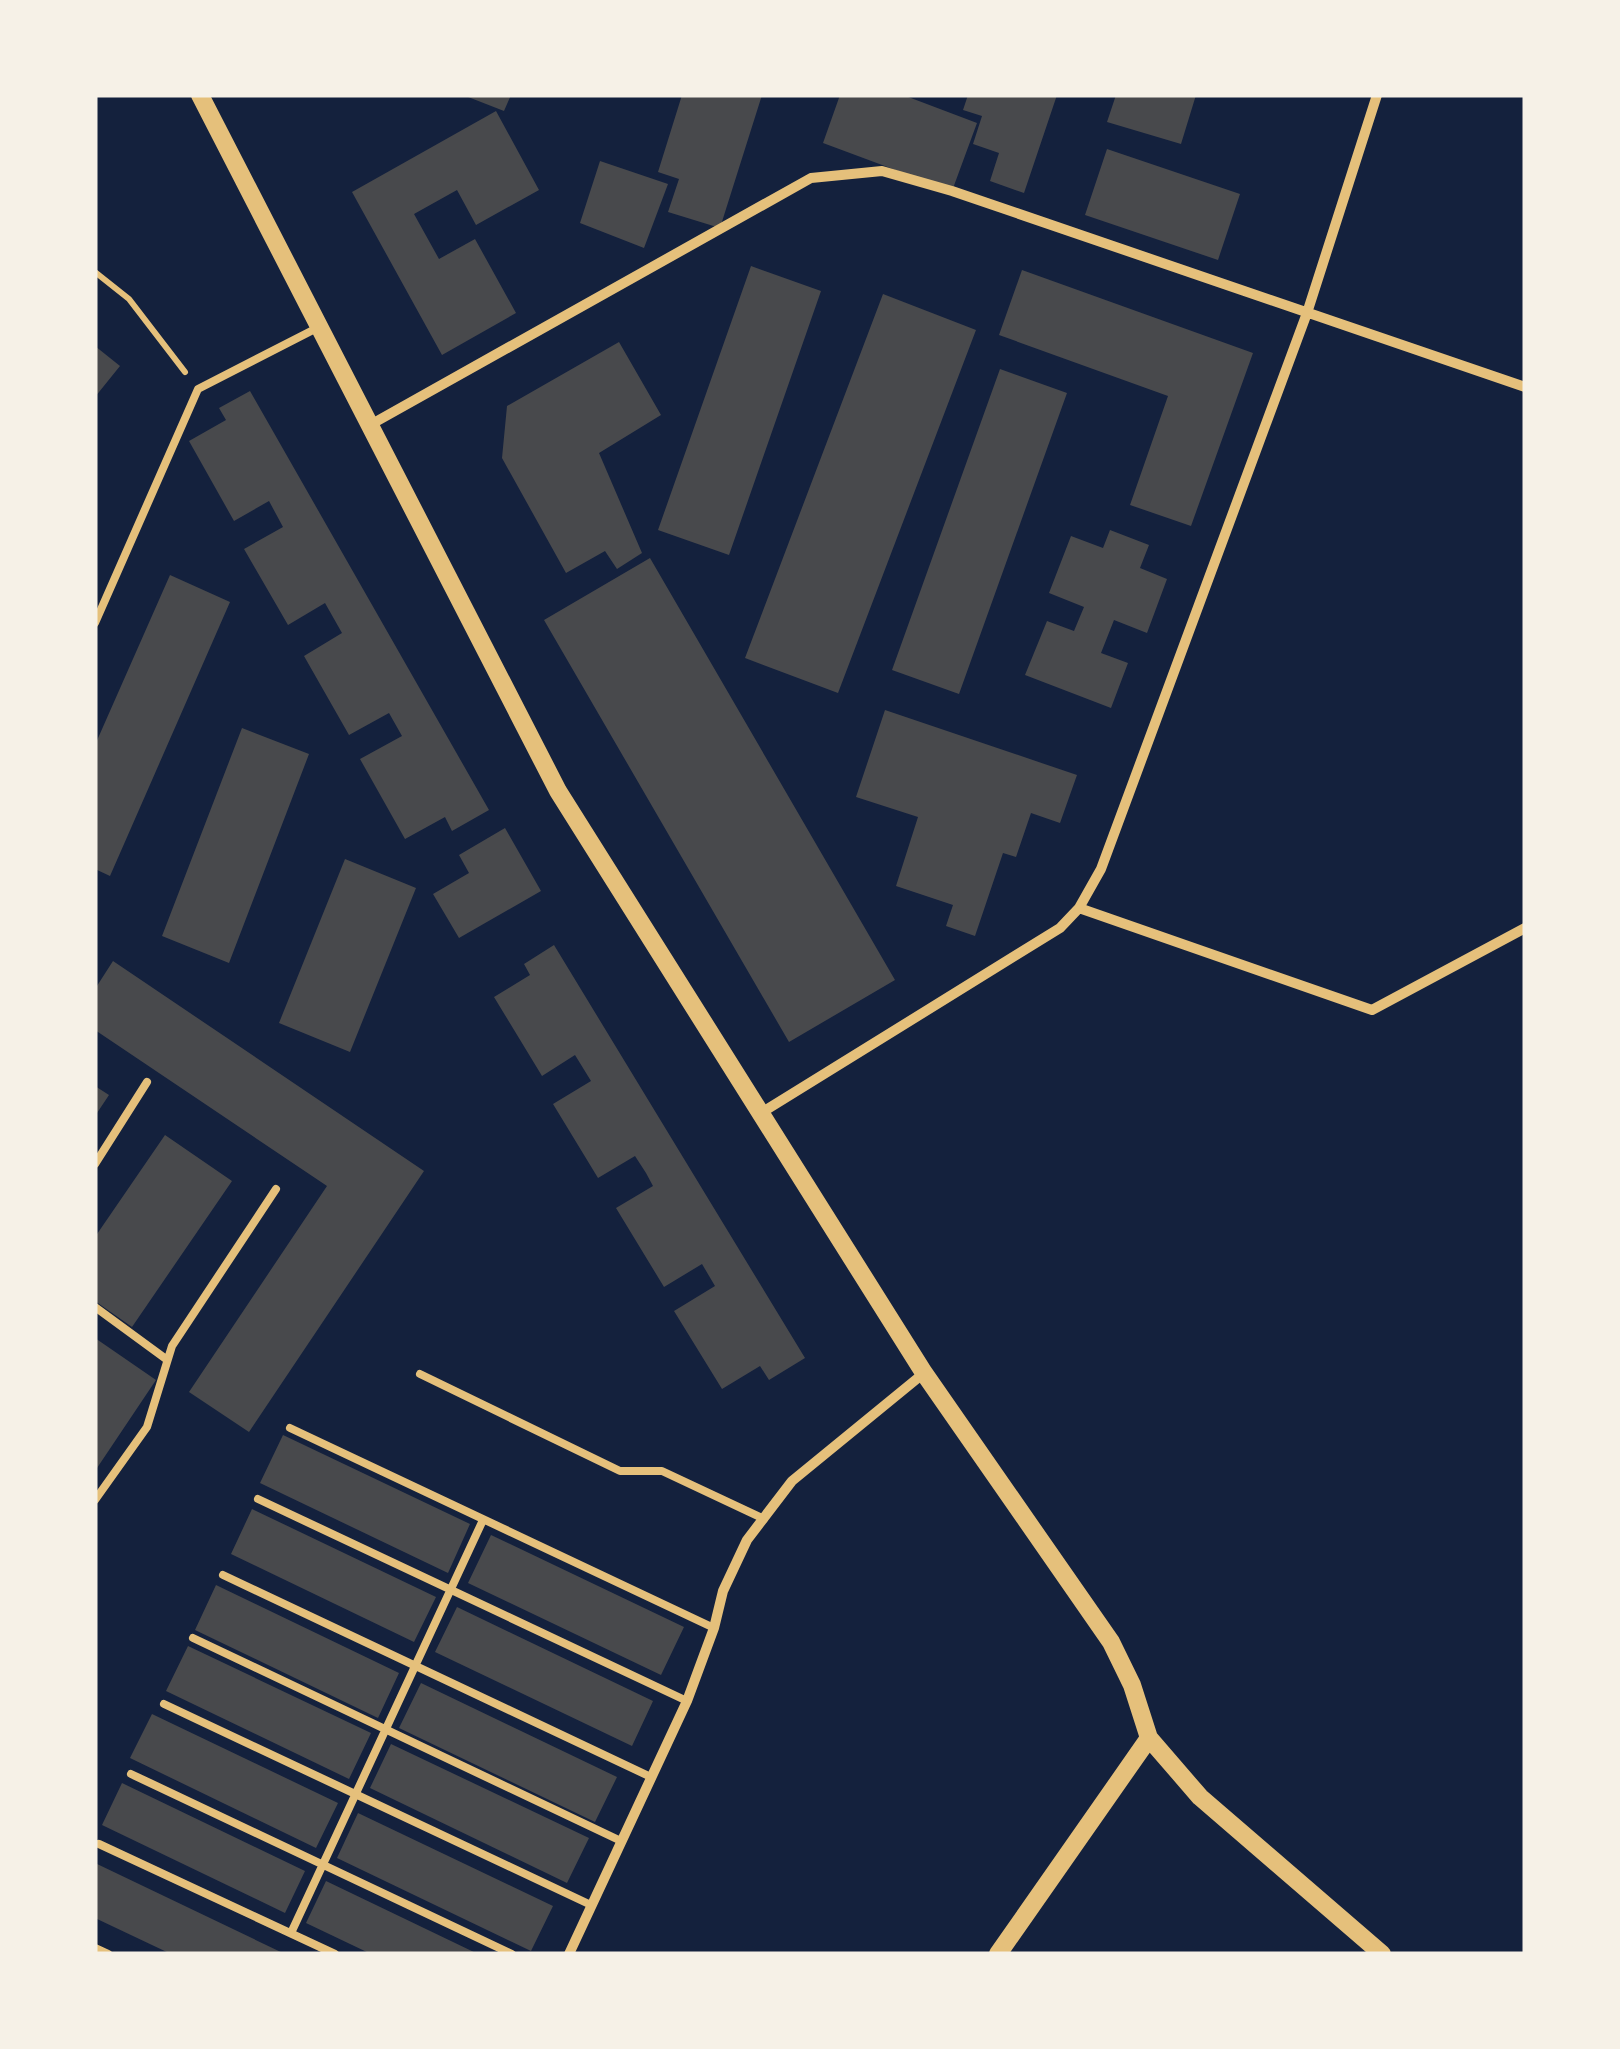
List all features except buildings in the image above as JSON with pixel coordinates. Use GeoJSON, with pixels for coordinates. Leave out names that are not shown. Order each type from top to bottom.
{"type":"FeatureCollection","features":[{"type":"Feature","properties":{"kind":"street"},"geometry":{"type":"LineString","coordinates":[[200,95],[558,791],[924,1373],[1111,1642],[1132,1685],[1149,1738],[1200,1797],[1382,1954]]}},
{"type":"Feature","properties":{"kind":"street"},"geometry":{"type":"LineString","coordinates":[[760,1113],[1060,928],[1079,908],[1100,869],[1307,313],[1377,95]]}},
{"type":"Feature","properties":{"kind":"street"},"geometry":{"type":"LineString","coordinates":[[370,425],[811,178],[882,171],[952,191],[1525,387]]}},
{"type":"Feature","properties":{"kind":"street"},"geometry":{"type":"LineString","coordinates":[[1079,908],[1372,1010],[1525,928]]}},
{"type":"Feature","properties":{"kind":"street"},"geometry":{"type":"LineString","coordinates":[[569,1954],[688,1701],[723,1592],[747,1540],[792,1481],[924,1373]]}},
{"type":"Feature","properties":{"kind":"street"},"geometry":{"type":"LineString","coordinates":[[998,1954],[1149,1738]]}},
{"type":"Feature","properties":{"kind":"lane"},"geometry":{"type":"LineString","coordinates":[[95,623],[198,389],[319,327]]}},
{"type":"Feature","properties":{"kind":"lane"},"geometry":{"type":"LineString","coordinates":[[95,1164],[147,1082]]}},
{"type":"Feature","properties":{"kind":"lane"},"geometry":{"type":"LineString","coordinates":[[95,1500],[147,1427],[172,1346],[276,1189]]}},
{"type":"Feature","properties":{"kind":"lane"},"geometry":{"type":"LineString","coordinates":[[95,1307],[166,1359]]}},
{"type":"Feature","properties":{"kind":"lane"},"geometry":{"type":"LineString","coordinates":[[420,1374],[620,1471],[662,1471],[764,1518]]}},
{"type":"Feature","properties":{"kind":"lane"},"geometry":{"type":"LineString","coordinates":[[290,1428],[714,1628]]}},
{"type":"Feature","properties":{"kind":"lane"},"geometry":{"type":"LineString","coordinates":[[258,1499],[688,1701]]}},
{"type":"Feature","properties":{"kind":"lane"},"geometry":{"type":"LineString","coordinates":[[291,1933],[484,1520]]}},
{"type":"Feature","properties":{"kind":"lane"},"geometry":{"type":"LineString","coordinates":[[223,1575],[652,1777]]}},
{"type":"Feature","properties":{"kind":"lane"},"geometry":{"type":"LineString","coordinates":[[193,1638],[621,1841]]}},
{"type":"Feature","properties":{"kind":"lane"},"geometry":{"type":"LineString","coordinates":[[164,1704],[592,1906]]}},
{"type":"Feature","properties":{"kind":"lane"},"geometry":{"type":"LineString","coordinates":[[132,1774],[512,1954]]}},
{"type":"Feature","properties":{"kind":"lane"},"geometry":{"type":"LineString","coordinates":[[100,1844],[334,1954]]}},
{"type":"Feature","properties":{"kind":"lane"},"geometry":{"type":"LineString","coordinates":[[95,1948],[108,1954]]}},
{"type":"Feature","properties":{"kind":"path"},"geometry":{"type":"LineString","coordinates":[[95,272],[128,299],[198,389]]}}]}
